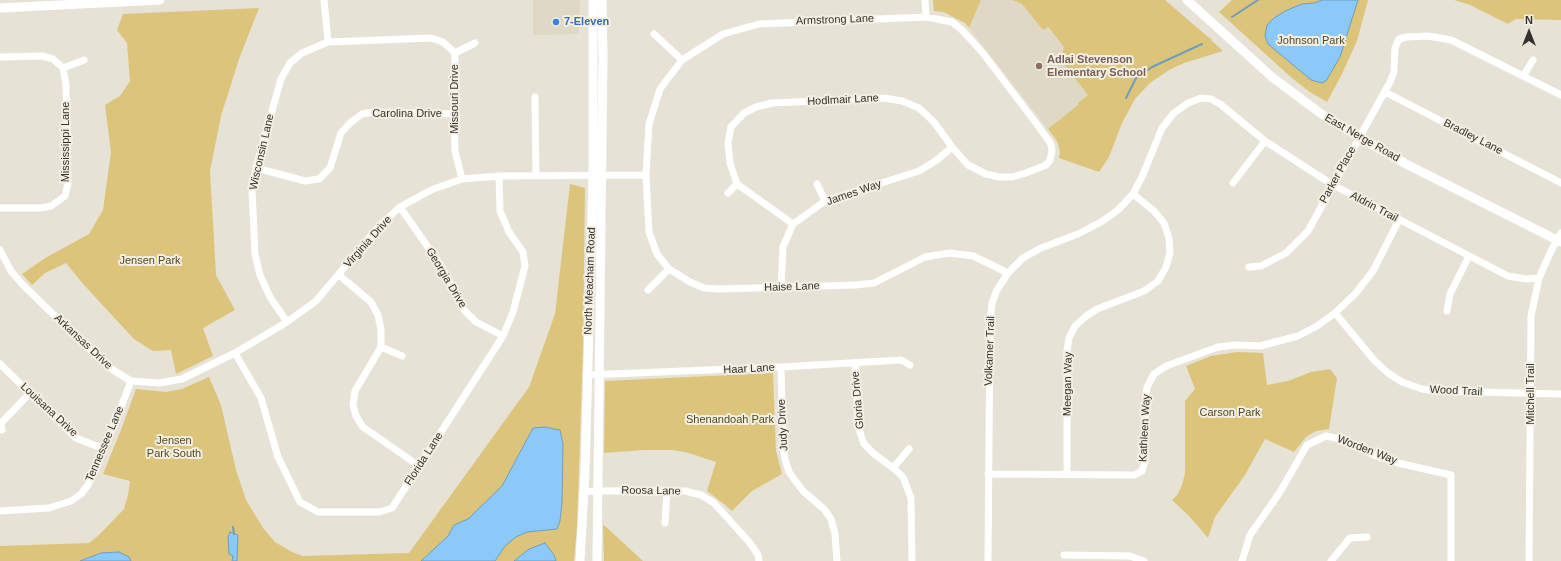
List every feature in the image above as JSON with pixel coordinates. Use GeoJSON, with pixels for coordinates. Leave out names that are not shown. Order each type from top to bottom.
{"type":"FeatureCollection","features":[{"type":"Feature","properties":{"kind":"main road"},"geometry":{"type":"LineString","coordinates":[[0,8],[160,0]]}},
{"type":"Feature","properties":{"kind":"main road","name":"North Meacham Road"},"geometry":{"type":"LineString","coordinates":[[593,0],[597,176],[598,561]]}},
{"type":"Feature","properties":{"kind":"main road","name":"North Meacham Road"},"geometry":{"type":"LineString","coordinates":[[580,561],[587,375],[597,176],[602,0]]}},
{"type":"Feature","properties":{"kind":"main road","name":"East Nerge Road"},"geometry":{"type":"LineString","coordinates":[[1187,0],[1272,77],[1320,113],[1406,164],[1560,238]]}},
{"type":"Feature","properties":{"kind":"street"},"geometry":{"type":"LineString","coordinates":[[324,0],[328,42]]}},
{"type":"Feature","properties":{"kind":"street"},"geometry":{"type":"LineString","coordinates":[[925,0],[926,17]]}},
{"type":"Feature","properties":{"kind":"street","name":"Armstrong Lane"},"geometry":{"type":"LineString","coordinates":[[646,175],[649,124],[660,89],[682,60],[723,34],[759,24],[926,17],[952,22],[963,31],[982,52],[1040,128],[1051,144],[1052,156]]}},
{"type":"Feature","properties":{"kind":"street"},"geometry":{"type":"LineString","coordinates":[[654,34],[682,60]]}},
{"type":"Feature","properties":{"kind":"street","name":"Parker Place"},"geometry":{"type":"LineString","coordinates":[[1249,267],[1261,266],[1286,253],[1308,231],[1385,92],[1394,72],[1395,48],[1399,39],[1428,36],[1451,40],[1524,75],[1561,95]]}},
{"type":"Feature","properties":{"kind":"street","name":"Missouri Drive"},"geometry":{"type":"LineString","coordinates":[[328,42],[431,38],[443,42],[455,53],[455,151],[462,179]]}},
{"type":"Feature","properties":{"kind":"street","name":"Wisconsin Lane"},"geometry":{"type":"LineString","coordinates":[[287,322],[270,297],[260,275],[255,254],[252,190],[256,168],[281,79],[290,63],[302,52],[328,42]]}},
{"type":"Feature","properties":{"kind":"street"},"geometry":{"type":"LineString","coordinates":[[455,53],[475,43]]}},
{"type":"Feature","properties":{"kind":"street"},"geometry":{"type":"LineString","coordinates":[[0,57],[42,56],[53,59],[63,68],[84,60]]}},
{"type":"Feature","properties":{"kind":"street"},"geometry":{"type":"LineString","coordinates":[[1524,75],[1533,60]]}},
{"type":"Feature","properties":{"kind":"street","name":"Mississippi Lane"},"geometry":{"type":"LineString","coordinates":[[0,208],[40,208],[51,206],[65,196],[68,183],[66,85],[63,68]]}},
{"type":"Feature","properties":{"kind":"street","name":"Bradley Lane"},"geometry":{"type":"LineString","coordinates":[[1385,92],[1561,183]]}},
{"type":"Feature","properties":{"kind":"street"},"geometry":{"type":"LineString","coordinates":[[535,96],[536,175]]}},
{"type":"Feature","properties":{"kind":"street","name":"Hodlmair Lane"},"geometry":{"type":"LineString","coordinates":[[737,184],[730,163],[728,143],[731,127],[744,114],[756,107],[772,103],[884,98],[902,101],[919,108],[934,122],[952,147],[968,165],[986,174],[999,177],[1012,177],[1026,173],[1046,165],[1052,156]]}},
{"type":"Feature","properties":{"kind":"street","name":"Aldrin Trail"},"geometry":{"type":"LineString","coordinates":[[1201,98],[1211,99],[1220,104],[1265,141],[1333,185],[1508,276],[1526,279],[1539,278]]}},
{"type":"Feature","properties":{"kind":"street","name":"Volkamer Trail"},"geometry":{"type":"LineString","coordinates":[[988,561],[990,323],[992,303],[997,290],[1008,273],[1023,258],[1041,248],[1078,234],[1101,222],[1118,210],[1133,194],[1142,177],[1162,128],[1174,113],[1188,103],[1201,98]]}},
{"type":"Feature","properties":{"kind":"street","name":"Carolina Drive"},"geometry":{"type":"LineString","coordinates":[[256,168],[305,181],[319,179],[330,168],[341,133],[350,123],[362,114],[376,112],[454,114]]}},
{"type":"Feature","properties":{"kind":"street"},"geometry":{"type":"LineString","coordinates":[[1233,183],[1265,141]]}},
{"type":"Feature","properties":{"kind":"street","name":"James Way"},"geometry":{"type":"LineString","coordinates":[[793,224],[825,201],[919,171],[937,160],[952,147]]}},
{"type":"Feature","properties":{"kind":"street","name":"Virginia Drive"},"geometry":{"type":"LineString","coordinates":[[235,353],[287,322],[316,301],[380,225],[400,207],[432,190],[462,179],[498,176],[646,175]]}},
{"type":"Feature","properties":{"kind":"street","name":"Haise Lane"},"geometry":{"type":"LineString","coordinates":[[646,175],[650,232],[657,254],[669,269],[690,282],[704,288],[720,289],[855,285],[874,283],[925,257],[950,252],[974,256],[1008,273]]}},
{"type":"Feature","properties":{"kind":"street","name":"Florida Lane"},"geometry":{"type":"LineString","coordinates":[[235,353],[260,398],[278,456],[300,502],[318,512],[379,512],[392,508],[504,336],[513,312],[525,266],[523,252],[509,232],[500,211],[498,176]]}},
{"type":"Feature","properties":{"kind":"street"},"geometry":{"type":"LineString","coordinates":[[728,193],[737,184],[793,224],[783,247],[781,287]]}},
{"type":"Feature","properties":{"kind":"street"},"geometry":{"type":"LineString","coordinates":[[817,184],[825,201]]}},
{"type":"Feature","properties":{"kind":"street","name":"Meegan Way"},"geometry":{"type":"LineString","coordinates":[[1067,475],[1067,351],[1069,338],[1075,326],[1097,309],[1144,291],[1158,281],[1166,267],[1170,253],[1169,238],[1164,223],[1154,211],[1133,194]]}},
{"type":"Feature","properties":{"kind":"street","name":"Georgia Drive"},"geometry":{"type":"LineString","coordinates":[[400,207],[442,267],[464,310],[476,322],[504,336]]}},
{"type":"Feature","properties":{"kind":"street","name":"Kathleen Way"},"geometry":{"type":"LineString","coordinates":[[988,474],[1135,475],[1142,471],[1145,461],[1145,403],[1147,387],[1154,374],[1166,366],[1218,347],[1236,345],[1260,346],[1280,342],[1298,336],[1317,326],[1335,313],[1355,294],[1373,271],[1399,220]]}},
{"type":"Feature","properties":{"kind":"street","name":"Mitchell Trail"},"geometry":{"type":"LineString","coordinates":[[1529,561],[1531,316],[1539,278],[1560,238]]}},
{"type":"Feature","properties":{"kind":"street","name":"Arkansas Drive"},"geometry":{"type":"LineString","coordinates":[[0,250],[11,271],[23,285],[110,368],[131,381],[159,383],[182,379],[235,353]]}},
{"type":"Feature","properties":{"kind":"street"},"geometry":{"type":"LineString","coordinates":[[1447,311],[1450,294],[1469,256]]}},
{"type":"Feature","properties":{"kind":"street"},"geometry":{"type":"LineString","coordinates":[[648,290],[669,269]]}},
{"type":"Feature","properties":{"kind":"street"},"geometry":{"type":"LineString","coordinates":[[339,275],[371,302],[378,314],[381,330],[381,347],[356,390],[353,405],[356,416],[363,427],[419,466]]}},
{"type":"Feature","properties":{"kind":"street","name":"Wood Trail"},"geometry":{"type":"LineString","coordinates":[[1335,313],[1374,360],[1388,373],[1402,382],[1422,389],[1436,391],[1561,394]]}},
{"type":"Feature","properties":{"kind":"street"},"geometry":{"type":"LineString","coordinates":[[381,347],[402,356]]}},
{"type":"Feature","properties":{"kind":"street","name":"Haar Lane"},"geometry":{"type":"LineString","coordinates":[[587,375],[781,367],[901,360],[910,365]]}},
{"type":"Feature","properties":{"kind":"street","name":"Gloria Drive"},"geometry":{"type":"LineString","coordinates":[[855,363],[858,426],[864,444],[903,478],[911,498],[912,561]]}},
{"type":"Feature","properties":{"kind":"street","name":"Louisana Drive"},"geometry":{"type":"LineString","coordinates":[[0,364],[76,438],[104,449]]}},
{"type":"Feature","properties":{"kind":"street","name":"Judy Drive"},"geometry":{"type":"LineString","coordinates":[[781,367],[783,447],[787,466],[789,472],[803,491],[824,509],[831,519],[835,534],[837,561]]}},
{"type":"Feature","properties":{"kind":"street","name":"Tennessee Lane"},"geometry":{"type":"LineString","coordinates":[[0,511],[49,508],[71,501],[81,494],[88,485],[104,449],[131,381]]}},
{"type":"Feature","properties":{"kind":"street"},"geometry":{"type":"LineString","coordinates":[[2,430],[1,423],[30,393]]}},
{"type":"Feature","properties":{"kind":"street","name":"Worden Way"},"geometry":{"type":"LineString","coordinates":[[1242,561],[1250,535],[1280,492],[1307,445],[1326,436],[1344,440],[1376,456],[1398,463],[1451,475],[1451,561]]}},
{"type":"Feature","properties":{"kind":"street"},"geometry":{"type":"LineString","coordinates":[[893,468],[909,449]]}},
{"type":"Feature","properties":{"kind":"street"},"geometry":{"type":"LineString","coordinates":[[666,523],[667,491]]}},
{"type":"Feature","properties":{"kind":"street","name":"Roosa Lane"},"geometry":{"type":"LineString","coordinates":[[583,492],[685,491],[701,495],[714,503],[750,543],[758,555],[759,561]]}},
{"type":"Feature","properties":{"kind":"street"},"geometry":{"type":"LineString","coordinates":[[1331,561],[1350,538],[1367,537]]}},
{"type":"Feature","properties":{"kind":"street"},"geometry":{"type":"LineString","coordinates":[[1064,555],[1130,556],[1144,561]]}},
{"type":"Feature","properties":{"kind":"shaded area"},"geometry":{"type":"Polygon","coordinates":[[[533,0],[580,0],[579,34],[533,35],[533,0]]]}},
{"type":"Feature","properties":{"kind":"shaded area","name":"Adlai Stevenson Elementary School"},"geometry":{"type":"Polygon","coordinates":[[[981,0],[1012,0],[1022,4],[1043,30],[1047,27],[1064,47],[1088,95],[1078,103],[1079,105],[1048,129],[969,28],[981,0]]]}},
{"type":"Feature","properties":{"kind":"green space"},"geometry":{"type":"Polygon","coordinates":[[[933,0],[981,0],[969,28],[965,23],[944,12],[934,11],[933,0]]]}},
{"type":"Feature","properties":{"kind":"green space"},"geometry":{"type":"Polygon","coordinates":[[[1012,0],[1165,0],[1212,39],[1211,40],[1223,51],[1184,63],[1169,70],[1150,83],[1135,99],[1122,123],[1109,157],[1099,172],[1059,158],[1060,152],[1057,141],[1048,129],[1088,95],[1061,60],[1064,47],[1048,27],[1043,30],[1022,4],[1012,0]]]}},
{"type":"Feature","properties":{"kind":"green space","name":"Johnson Park"},"geometry":{"type":"Polygon","coordinates":[[[1232,0],[1368,0],[1357,41],[1327,102],[1310,92],[1293,79],[1219,12],[1232,0]]]}},
{"type":"Feature","properties":{"kind":"green space"},"geometry":{"type":"Polygon","coordinates":[[[1454,0],[1561,0],[1561,20],[1516,19],[1508,24],[1470,5],[1454,0]]]}},
{"type":"Feature","properties":{"kind":"green space","name":"Jensen Park"},"geometry":{"type":"Polygon","coordinates":[[[259,8],[239,59],[221,116],[210,171],[216,275],[235,310],[203,328],[213,356],[176,374],[171,350],[153,351],[134,339],[84,285],[66,263],[45,273],[32,285],[22,274],[47,257],[89,234],[103,210],[111,152],[105,105],[120,96],[130,81],[127,43],[117,30],[123,14],[259,8]]]}},
{"type":"Feature","properties":{"kind":"green space","name":"Jensen Park South"},"geometry":{"type":"Polygon","coordinates":[[[570,184],[585,188],[583,348],[577,526],[574,561],[556,561],[554,555],[529,549],[514,561],[495,561],[505,546],[516,537],[527,532],[557,529],[560,521],[562,503],[562,437],[560,430],[544,427],[533,428],[502,486],[468,519],[454,525],[448,536],[421,561],[237,561],[238,552],[233,556],[232,561],[131,561],[129,557],[101,553],[80,561],[0,561],[0,546],[89,543],[100,534],[124,509],[128,495],[130,481],[103,474],[136,389],[166,392],[182,389],[209,377],[221,405],[236,470],[246,500],[263,528],[275,542],[292,552],[303,556],[409,553],[529,387],[555,314],[570,184]]]}},
{"type":"Feature","properties":{"kind":"green space","name":"Carson Park"},"geometry":{"type":"Polygon","coordinates":[[[1237,352],[1263,353],[1267,385],[1288,381],[1311,372],[1330,369],[1337,378],[1329,429],[1316,431],[1306,437],[1294,452],[1265,439],[1245,475],[1215,517],[1208,538],[1189,516],[1172,500],[1178,494],[1185,473],[1185,401],[1195,389],[1186,366],[1211,356],[1237,352]]]}},
{"type":"Feature","properties":{"kind":"green space","name":"Shenandoah Park"},"geometry":{"type":"Polygon","coordinates":[[[773,373],[776,451],[782,474],[752,491],[732,511],[707,491],[716,462],[689,453],[672,450],[643,450],[604,453],[605,381],[773,373]]]}},
{"type":"Feature","properties":{"kind":"green space"},"geometry":{"type":"Polygon","coordinates":[[[603,525],[605,526],[643,561],[604,561],[603,525]]]}},
{"type":"Feature","properties":{"kind":"water"},"geometry":{"type":"Polygon","coordinates":[[[1322,0],[1358,0],[1340,57],[1326,81],[1322,83],[1311,80],[1268,44],[1265,36],[1267,25],[1274,18],[1285,11],[1302,4],[1314,3],[1322,0]]]}},
{"type":"Feature","properties":{"kind":"water"},"geometry":{"type":"Polygon","coordinates":[[[544,427],[560,430],[563,444],[562,503],[560,521],[557,529],[527,532],[516,537],[505,546],[495,561],[421,561],[448,536],[454,525],[468,519],[502,486],[533,428],[544,427]]]}},
{"type":"Feature","properties":{"kind":"water"},"geometry":{"type":"Polygon","coordinates":[[[230,532],[238,535],[237,561],[232,561],[233,556],[229,554],[228,537],[230,532]]]}},
{"type":"Feature","properties":{"kind":"water"},"geometry":{"type":"Polygon","coordinates":[[[545,543],[554,555],[556,561],[514,561],[529,549],[545,543]]]}},
{"type":"Feature","properties":{"kind":"water"},"geometry":{"type":"Polygon","coordinates":[[[119,552],[129,557],[131,561],[80,561],[101,553],[119,552]]]}},
{"type":"Feature","properties":{"kind":"waterway"},"geometry":{"type":"LineString","coordinates":[[1232,17],[1258,0]]}},
{"type":"Feature","properties":{"kind":"waterway"},"geometry":{"type":"LineString","coordinates":[[1126,98],[1136,78],[1152,67],[1202,44]]}},
{"type":"Feature","properties":{"kind":"waterway"},"geometry":{"type":"LineString","coordinates":[[233,527],[234,534]]}},
{"type":"Feature","properties":{"kind":"place","name":"7-Eleven"},"geometry":{"type":"Point","coordinates":[556,22]}},
{"type":"Feature","properties":{"kind":"place","name":"Adlai Stevenson Elementary School"},"geometry":{"type":"Point","coordinates":[1039,66]}}]}
